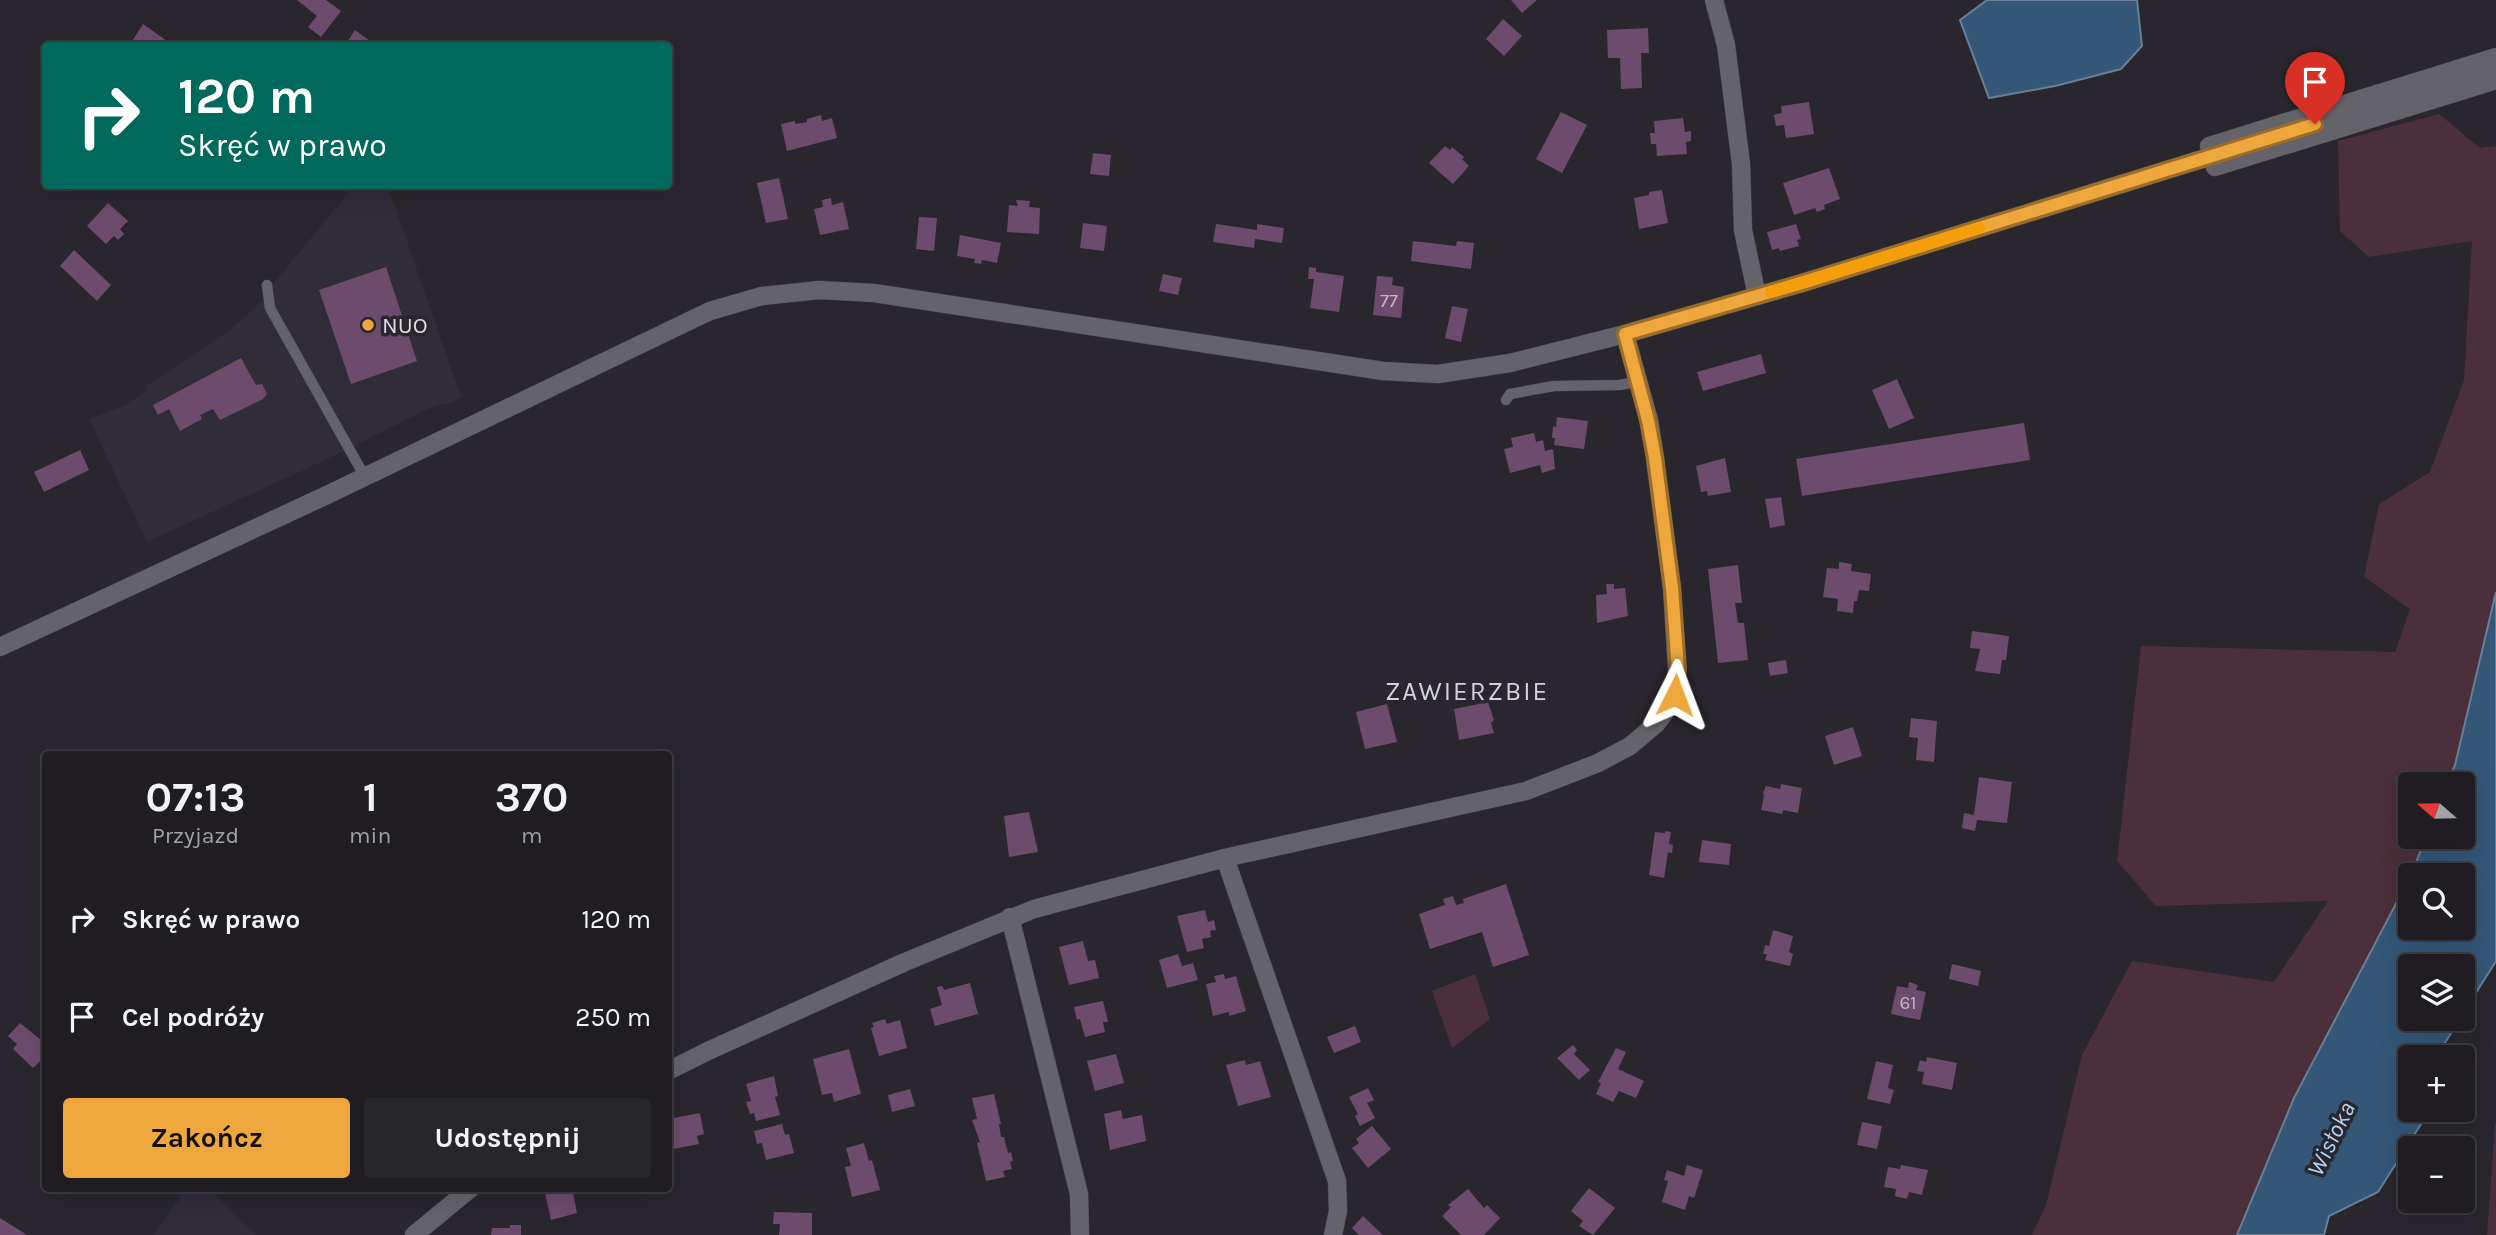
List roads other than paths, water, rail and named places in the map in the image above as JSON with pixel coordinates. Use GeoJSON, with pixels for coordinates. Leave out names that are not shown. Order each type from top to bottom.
{"type":"FeatureCollection","features":[{"type":"Feature","properties":{"kind":"street"},"geometry":{"type":"LineString","coordinates":[[1714,0],[1727,45],[1741,164],[1743,230],[1757,296]]}},
{"type":"Feature","properties":{"kind":"street"},"geometry":{"type":"LineString","coordinates":[[2212,156],[2496,57]]}},
{"type":"Feature","properties":{"kind":"street"},"geometry":{"type":"LineString","coordinates":[[0,647],[365,477],[710,311],[762,296],[819,290],[874,293],[1383,371],[1438,374],[1510,363],[1625,334],[1757,296],[2496,68]]}},
{"type":"Feature","properties":{"kind":"street"},"geometry":{"type":"LineString","coordinates":[[2212,156],[2496,80]]}},
{"type":"Feature","properties":{"kind":"street"},"geometry":{"type":"LineString","coordinates":[[672,1070],[708,1051],[1010,917],[1225,858],[1526,791],[1598,763],[1630,746],[1656,724],[1675,695],[1678,669],[1672,588],[1648,420],[1625,334]]}},
{"type":"Feature","properties":{"kind":"street"},"geometry":{"type":"LineString","coordinates":[[1225,858],[1337,1181],[1338,1211],[1333,1235]]}},
{"type":"Feature","properties":{"kind":"street"},"geometry":{"type":"LineString","coordinates":[[1010,917],[1079,1194],[1080,1235]]}},
{"type":"Feature","properties":{"kind":"street"},"geometry":{"type":"LineString","coordinates":[[414,1235],[466,1192]]}},
{"type":"Feature","properties":{"kind":"lane"},"geometry":{"type":"LineString","coordinates":[[267,285],[270,308],[365,477]]}},
{"type":"Feature","properties":{"kind":"lane"},"geometry":{"type":"LineString","coordinates":[[1506,400],[1510,394],[1554,386],[1620,385],[1639,382]]}},
{"type":"Feature","properties":{"kind":"water"},"geometry":{"type":"Polygon","coordinates":[[[1987,0],[2137,0],[2142,46],[2121,69],[2055,86],[1989,98],[1960,20],[1987,0]]]}},
{"type":"Feature","properties":{"kind":"water","name":"Wisłoka"},"geometry":{"type":"Polygon","coordinates":[[[2496,592],[2496,961],[2475,994],[2475,954],[2398,954],[2398,1031],[2452,1031],[2444,1045],[2398,1045],[2398,1122],[2422,1122],[2414,1136],[2398,1136],[2398,1160],[2378,1192],[2329,1216],[2324,1235],[2237,1235],[2294,1098],[2398,900],[2398,940],[2475,940],[2475,863],[2416,863],[2421,849],[2475,849],[2475,772],[2452,772],[2496,592]]]}},
{"type":"Feature","properties":{"kind":"place","name":"NUO"},"geometry":{"type":"Point","coordinates":[368,325]}},
{"type":"Feature","properties":{"kind":"district","name":"ZAWIERZBIE"},"geometry":{"type":"Point","coordinates":[1467,691]}}]}
